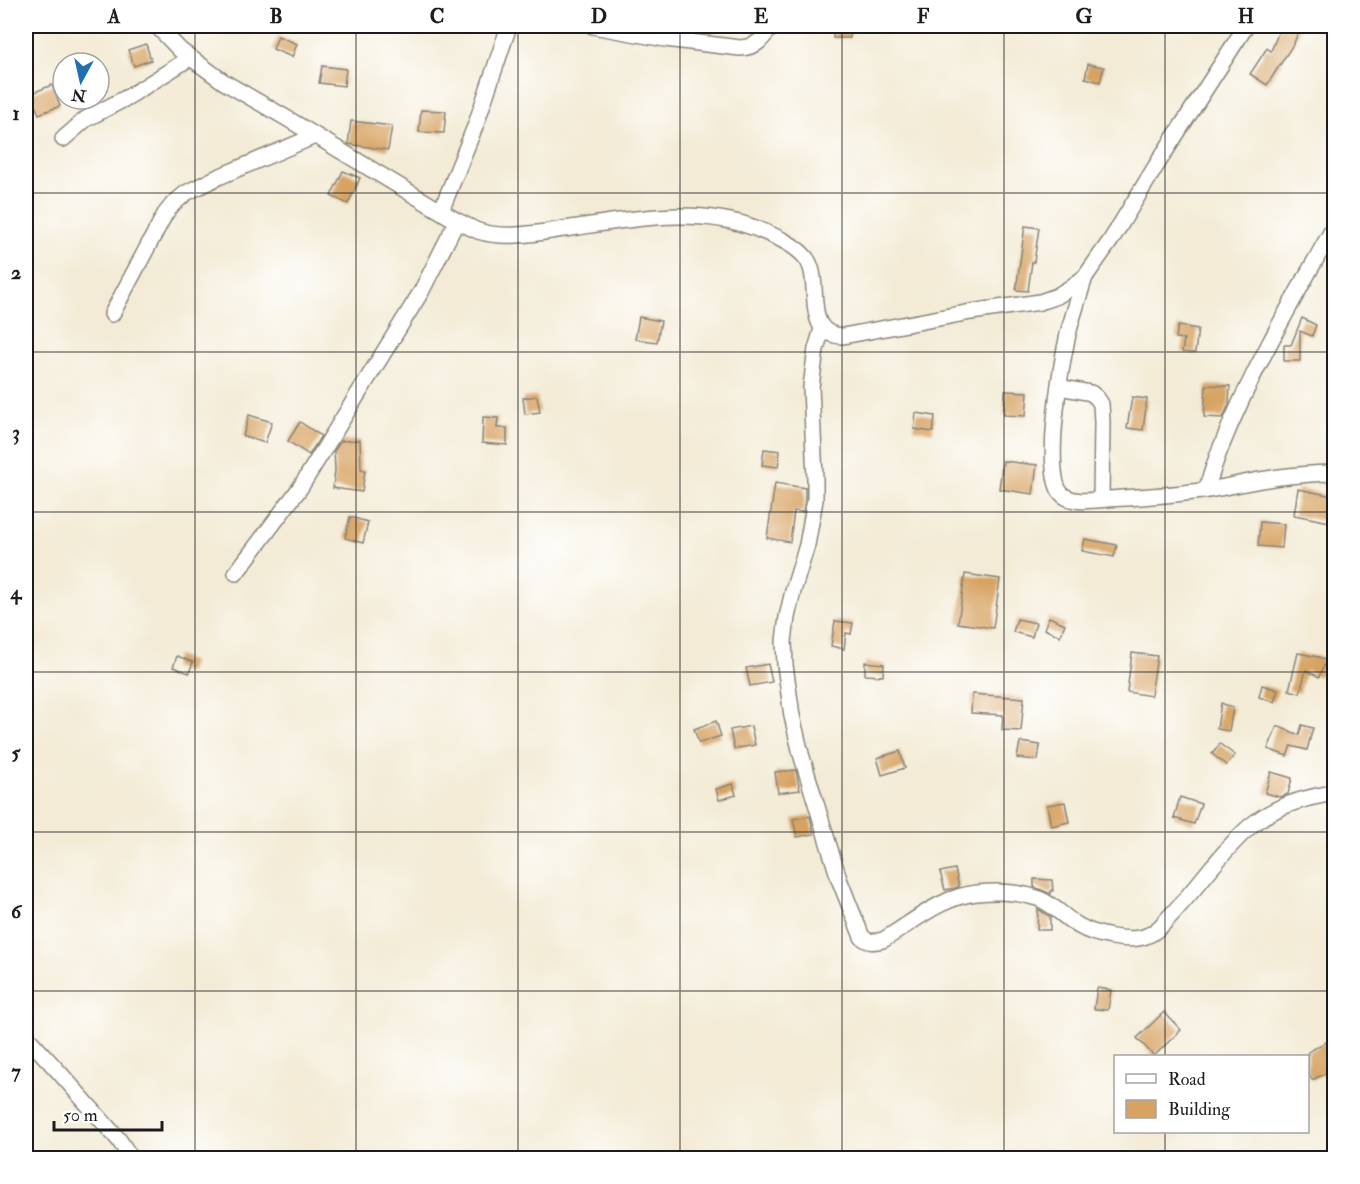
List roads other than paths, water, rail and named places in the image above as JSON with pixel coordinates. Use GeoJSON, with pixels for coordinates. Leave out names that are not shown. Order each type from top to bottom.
{"type":"FeatureCollection","features":[{"type":"Feature","properties":{"kind":"street"},"geometry":{"type":"LineString","coordinates":[[157,26],[180,50],[224,82],[477,231],[490,234],[531,234],[641,218],[702,218],[752,227],[792,246],[806,258],[810,264],[817,314],[822,329],[816,349],[811,387],[814,500],[807,545],[787,617],[784,641],[785,665],[792,716],[801,754],[839,879],[856,926],[867,942],[883,940],[953,898],[978,893],[1003,893],[1037,898],[1059,910],[1080,927],[1119,938],[1144,937],[1161,926],[1239,836],[1257,821],[1295,802],[1335,793]]}},
{"type":"Feature","properties":{"kind":"street"},"geometry":{"type":"LineString","coordinates":[[441,211],[476,124],[509,26]]}},
{"type":"Feature","properties":{"kind":"street"},"geometry":{"type":"LineString","coordinates":[[593,26],[665,39],[740,48],[756,45],[772,26]]}},
{"type":"Feature","properties":{"kind":"street"},"geometry":{"type":"LineString","coordinates":[[822,329],[836,336],[843,336],[970,312],[1033,303],[1057,296],[1070,288],[1085,277],[1111,240],[1246,26]]}},
{"type":"Feature","properties":{"kind":"street"},"geometry":{"type":"LineString","coordinates":[[63,139],[86,119],[128,97],[190,58]]}},
{"type":"Feature","properties":{"kind":"street"},"geometry":{"type":"LineString","coordinates":[[112,314],[160,222],[173,204],[186,193],[216,178],[315,135]]}},
{"type":"Feature","properties":{"kind":"street"},"geometry":{"type":"LineString","coordinates":[[236,573],[300,488],[421,292],[457,221]]}},
{"type":"Feature","properties":{"kind":"street"},"geometry":{"type":"LineString","coordinates":[[1206,490],[1238,408],[1299,288],[1335,227]]}},
{"type":"Feature","properties":{"kind":"street"},"geometry":{"type":"LineString","coordinates":[[1085,277],[1068,335],[1059,387],[1053,456],[1055,480],[1061,494],[1073,499],[1101,500],[1206,490],[1280,477],[1335,473]]}},
{"type":"Feature","properties":{"kind":"street"},"geometry":{"type":"LineString","coordinates":[[1059,387],[1090,393],[1101,404],[1101,500]]}},
{"type":"Feature","properties":{"kind":"street"},"geometry":{"type":"LineString","coordinates":[[26,1036],[119,1140],[131,1158]]}}]}
